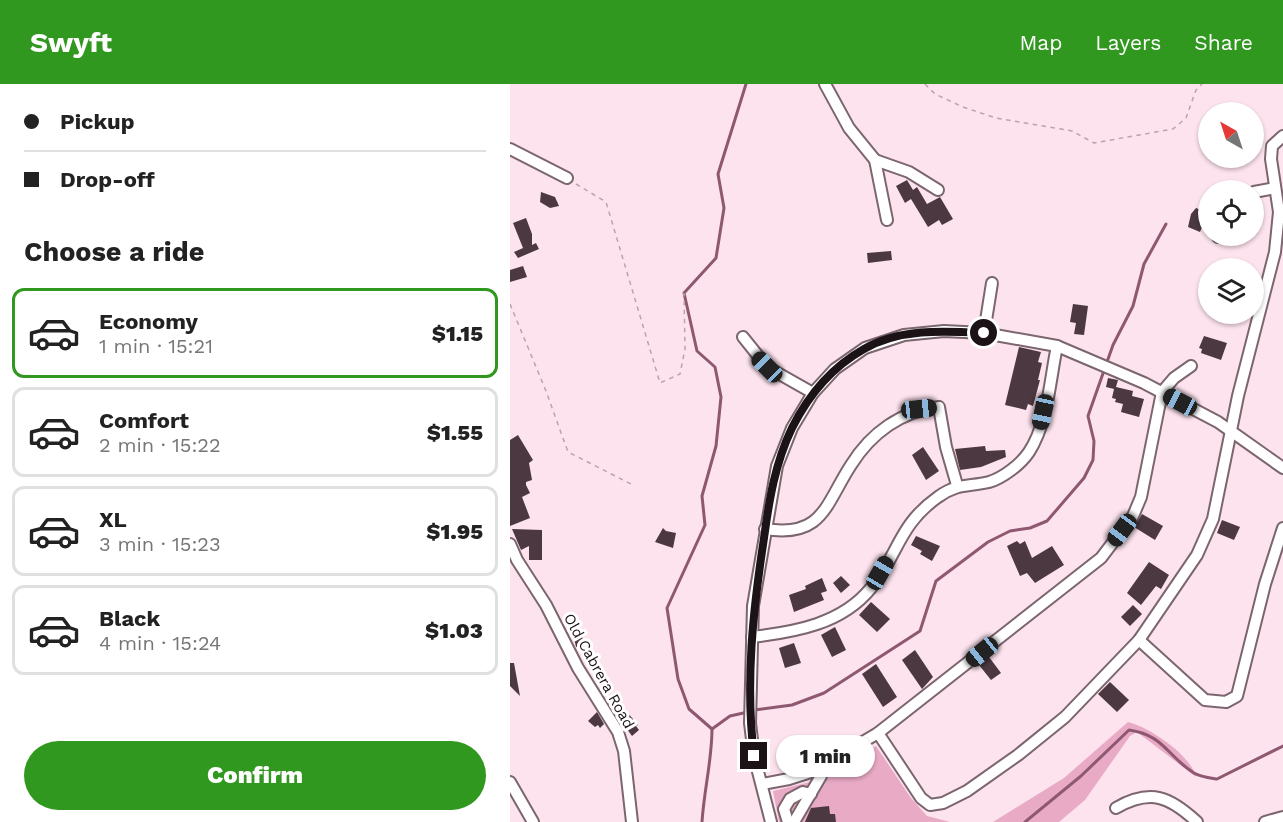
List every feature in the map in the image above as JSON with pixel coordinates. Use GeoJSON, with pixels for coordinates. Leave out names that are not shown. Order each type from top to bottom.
{"type":"FeatureCollection","features":[{"type":"Feature","properties":{"kind":"street"},"geometry":{"type":"LineString","coordinates":[[825,84],[849,128],[875,160],[887,220]]}},
{"type":"Feature","properties":{"kind":"street"},"geometry":{"type":"LineString","coordinates":[[878,733],[921,798],[930,805],[967,791],[1050,730],[1094,689],[1139,640],[1185,575],[1213,519],[1238,396],[1275,252],[1279,212],[1271,159],[1272,146],[1283,136]]}},
{"type":"Feature","properties":{"kind":"street"},"geometry":{"type":"LineString","coordinates":[[510,149],[567,178]]}},
{"type":"Feature","properties":{"kind":"street"},"geometry":{"type":"LineString","coordinates":[[875,160],[909,172],[938,190]]}},
{"type":"Feature","properties":{"kind":"street"},"geometry":{"type":"LineString","coordinates":[[1264,190],[1275,188]]}},
{"type":"Feature","properties":{"kind":"street"},"geometry":{"type":"LineString","coordinates":[[984,333],[992,283]]}},
{"type":"Feature","properties":{"kind":"street"},"geometry":{"type":"LineString","coordinates":[[771,822],[754,756],[750,723],[753,606],[777,466],[792,428],[813,393],[835,369],[865,348],[904,334],[944,331],[984,333],[1057,346],[1076,352],[1162,392],[1232,430],[1283,468]]}},
{"type":"Feature","properties":{"kind":"street"},"geometry":{"type":"LineString","coordinates":[[743,337],[767,367],[813,393]]}},
{"type":"Feature","properties":{"kind":"street"},"geometry":{"type":"LineString","coordinates":[[752,637],[779,634],[822,623],[850,609],[872,588],[903,531],[924,507],[957,485],[990,482],[1012,469],[1028,453],[1038,435],[1057,346]]}},
{"type":"Feature","properties":{"kind":"street"},"geometry":{"type":"LineString","coordinates":[[762,784],[789,779],[820,767],[878,733],[1101,558],[1133,516],[1141,497],[1162,392],[1174,378],[1191,366]]}},
{"type":"Feature","properties":{"kind":"street"},"geometry":{"type":"LineString","coordinates":[[765,529],[784,532],[804,528],[823,515],[851,465],[873,438],[899,417],[919,409],[939,407],[946,447],[957,485]]}},
{"type":"Feature","properties":{"kind":"street"},"geometry":{"type":"LineString","coordinates":[[1139,640],[1205,700],[1226,702],[1237,696],[1265,584],[1283,528]]}},
{"type":"Feature","properties":{"kind":"street","name":"Old Cabrera Road"},"geometry":{"type":"LineString","coordinates":[[510,544],[517,561],[546,605],[578,668],[618,732],[624,751],[632,822]]}},
{"type":"Feature","properties":{"kind":"street"},"geometry":{"type":"LineString","coordinates":[[794,822],[821,776],[820,767]]}},
{"type":"Feature","properties":{"kind":"street"},"geometry":{"type":"LineString","coordinates":[[510,782],[515,799],[533,822]]}},
{"type":"Feature","properties":{"kind":"street"},"geometry":{"type":"LineString","coordinates":[[788,822],[784,809],[790,799],[803,792],[811,794]]}},
{"type":"Feature","properties":{"kind":"street"},"geometry":{"type":"LineString","coordinates":[[1116,808],[1133,798],[1154,796],[1176,803],[1197,822]]}},
{"type":"Feature","properties":{"kind":"street"},"geometry":{"type":"LineString","coordinates":[[1265,822],[1283,817]]}},
{"type":"Feature","properties":{"kind":"path"},"geometry":{"type":"LineString","coordinates":[[925,84],[935,94],[963,107],[996,118],[1072,130],[1094,143],[1173,129],[1186,118],[1196,90],[1202,84]]}},
{"type":"Feature","properties":{"kind":"path"},"geometry":{"type":"LineString","coordinates":[[567,178],[606,202],[660,383],[680,374],[685,349],[684,293]]}},
{"type":"Feature","properties":{"kind":"path"},"geometry":{"type":"LineString","coordinates":[[510,304],[568,452],[633,485]]}},
{"type":"Feature","properties":{"kind":"shaded area"},"geometry":{"type":"Polygon","coordinates":[[[1128,722],[1147,730],[1178,751],[1193,769],[1196,777],[1137,732],[1130,736],[1085,800],[1059,822],[993,822],[1064,778],[1128,722]]]}},
{"type":"Feature","properties":{"kind":"shaded area"},"geometry":{"type":"Polygon","coordinates":[[[876,746],[911,798],[927,816],[950,822],[779,822],[773,791],[818,780],[876,746]]]}},
{"type":"Feature","properties":{"kind":"building"},"geometry":{"type":"Polygon","coordinates":[[[907,180],[913,190],[917,187],[927,204],[940,197],[953,219],[942,225],[939,220],[928,227],[911,199],[905,203],[896,186],[907,180]]]}},
{"type":"Feature","properties":{"kind":"building"},"geometry":{"type":"Polygon","coordinates":[[[541,192],[555,197],[559,206],[550,208],[540,202],[541,192]]]}},
{"type":"Feature","properties":{"kind":"building"},"geometry":{"type":"Polygon","coordinates":[[[1196,208],[1198,209],[1198,231],[1188,227],[1191,214],[1196,208]]]}},
{"type":"Feature","properties":{"kind":"building"},"geometry":{"type":"Polygon","coordinates":[[[526,218],[532,234],[532,245],[536,243],[539,249],[518,258],[514,252],[523,248],[513,223],[526,218]]]}},
{"type":"Feature","properties":{"kind":"building"},"geometry":{"type":"Polygon","coordinates":[[[891,251],[892,260],[868,263],[867,253],[891,251]]]}},
{"type":"Feature","properties":{"kind":"building"},"geometry":{"type":"Polygon","coordinates":[[[523,266],[527,277],[510,282],[510,270],[523,266]]]}},
{"type":"Feature","properties":{"kind":"building"},"geometry":{"type":"Polygon","coordinates":[[[1073,304],[1088,306],[1084,335],[1074,334],[1076,323],[1070,322],[1073,304]]]}},
{"type":"Feature","properties":{"kind":"building"},"geometry":{"type":"Polygon","coordinates":[[[1204,336],[1227,343],[1221,360],[1201,353],[1202,349],[1199,348],[1204,336]]]}},
{"type":"Feature","properties":{"kind":"building"},"geometry":{"type":"Polygon","coordinates":[[[1019,347],[1041,352],[1038,362],[1042,363],[1038,380],[1040,380],[1033,406],[1028,404],[1026,410],[1005,405],[1019,347]]]}},
{"type":"Feature","properties":{"kind":"building"},"geometry":{"type":"Polygon","coordinates":[[[1108,378],[1118,380],[1116,387],[1133,391],[1132,396],[1144,399],[1139,417],[1121,412],[1123,404],[1115,402],[1116,399],[1112,398],[1114,389],[1106,387],[1108,378]]]}},
{"type":"Feature","properties":{"kind":"building"},"geometry":{"type":"Polygon","coordinates":[[[518,435],[533,460],[529,463],[532,480],[526,482],[530,493],[522,497],[530,518],[510,526],[510,440],[518,435]]]}},
{"type":"Feature","properties":{"kind":"building"},"geometry":{"type":"Polygon","coordinates":[[[985,446],[986,451],[1005,450],[1006,457],[981,467],[960,470],[955,449],[985,446]]]}},
{"type":"Feature","properties":{"kind":"building"},"geometry":{"type":"Polygon","coordinates":[[[923,447],[939,471],[926,480],[912,455],[923,447]]]}},
{"type":"Feature","properties":{"kind":"building"},"geometry":{"type":"Polygon","coordinates":[[[1142,514],[1163,526],[1155,540],[1134,527],[1142,514]]]}},
{"type":"Feature","properties":{"kind":"building"},"geometry":{"type":"Polygon","coordinates":[[[1222,520],[1240,527],[1234,540],[1217,533],[1222,520]]]}},
{"type":"Feature","properties":{"kind":"building"},"geometry":{"type":"Polygon","coordinates":[[[663,528],[676,533],[673,548],[655,542],[663,528]]]}},
{"type":"Feature","properties":{"kind":"building"},"geometry":{"type":"Polygon","coordinates":[[[512,529],[542,530],[542,560],[529,560],[529,546],[521,550],[512,529]]]}},
{"type":"Feature","properties":{"kind":"building"},"geometry":{"type":"Polygon","coordinates":[[[916,536],[940,546],[932,561],[920,554],[922,551],[911,545],[916,536]]]}},
{"type":"Feature","properties":{"kind":"building"},"geometry":{"type":"Polygon","coordinates":[[[1017,541],[1020,544],[1025,541],[1032,558],[1052,546],[1064,565],[1035,583],[1027,573],[1020,576],[1007,546],[1017,541]]]}},
{"type":"Feature","properties":{"kind":"building"},"geometry":{"type":"Polygon","coordinates":[[[1149,562],[1169,575],[1161,589],[1156,586],[1141,605],[1127,593],[1149,562]]]}},
{"type":"Feature","properties":{"kind":"building"},"geometry":{"type":"Polygon","coordinates":[[[841,576],[850,585],[841,593],[833,583],[841,576]]]}},
{"type":"Feature","properties":{"kind":"building"},"geometry":{"type":"Polygon","coordinates":[[[822,578],[827,591],[821,593],[824,600],[794,612],[789,595],[806,589],[805,586],[822,578]]]}},
{"type":"Feature","properties":{"kind":"building"},"geometry":{"type":"Polygon","coordinates":[[[871,602],[890,619],[877,632],[859,615],[871,602]]]}},
{"type":"Feature","properties":{"kind":"building"},"geometry":{"type":"Polygon","coordinates":[[[1133,605],[1142,614],[1130,626],[1121,617],[1133,605]]]}},
{"type":"Feature","properties":{"kind":"building"},"geometry":{"type":"Polygon","coordinates":[[[835,627],[846,650],[832,657],[821,635],[835,627]]]}},
{"type":"Feature","properties":{"kind":"building"},"geometry":{"type":"Polygon","coordinates":[[[581,631],[584,646],[576,647],[573,633],[581,631]]]}},
{"type":"Feature","properties":{"kind":"building"},"geometry":{"type":"Polygon","coordinates":[[[794,643],[801,663],[785,668],[779,648],[794,643]]]}},
{"type":"Feature","properties":{"kind":"building"},"geometry":{"type":"Polygon","coordinates":[[[915,650],[933,677],[922,689],[902,660],[915,650]]]}},
{"type":"Feature","properties":{"kind":"building"},"geometry":{"type":"Polygon","coordinates":[[[989,657],[1001,673],[991,680],[979,665],[989,657]]]}},
{"type":"Feature","properties":{"kind":"building"},"geometry":{"type":"Polygon","coordinates":[[[510,663],[514,663],[520,696],[510,686],[510,663]]]}},
{"type":"Feature","properties":{"kind":"building"},"geometry":{"type":"Polygon","coordinates":[[[876,664],[897,697],[883,707],[862,674],[876,664]]]}},
{"type":"Feature","properties":{"kind":"building"},"geometry":{"type":"Polygon","coordinates":[[[1110,682],[1129,700],[1117,712],[1098,694],[1110,682]]]}},
{"type":"Feature","properties":{"kind":"building"},"geometry":{"type":"Polygon","coordinates":[[[621,705],[638,725],[636,726],[639,730],[632,736],[614,711],[621,705]]]}},
{"type":"Feature","properties":{"kind":"building"},"geometry":{"type":"Polygon","coordinates":[[[597,712],[604,724],[600,728],[588,721],[597,712]]]}},
{"type":"Feature","properties":{"kind":"building"},"geometry":{"type":"Polygon","coordinates":[[[829,806],[830,814],[835,814],[836,822],[805,822],[811,808],[829,806]]]}},
{"type":"Feature","properties":{"kind":"waterway"},"geometry":{"type":"LineString","coordinates":[[702,822],[712,729],[689,709],[678,679],[667,608],[705,525],[702,496],[716,446],[721,397],[715,367],[697,351],[684,293],[716,258],[724,208],[718,174],[746,84]]}},
{"type":"Feature","properties":{"kind":"waterway"},"geometry":{"type":"LineString","coordinates":[[754,710],[792,705],[824,693],[920,631],[936,581],[988,542],[1010,531],[1030,528],[1047,521],[1084,478],[1093,460],[1094,441],[1088,416],[1113,345],[1133,306],[1144,264],[1166,224]]}},
{"type":"Feature","properties":{"kind":"waterway"},"geometry":{"type":"LineString","coordinates":[[712,729],[730,716],[748,712]]}},
{"type":"Feature","properties":{"kind":"waterway"},"geometry":{"type":"LineString","coordinates":[[1025,822],[1081,776],[1129,730],[1150,736],[1158,741],[1196,774],[1217,779],[1283,746]]}},
{"type":"Feature","properties":{"kind":"route"},"geometry":{"type":"LineString","coordinates":[[754,756],[750,723],[753,606],[777,466],[792,428],[813,393],[835,369],[865,348],[904,334],[944,331],[984,333]]}}]}
